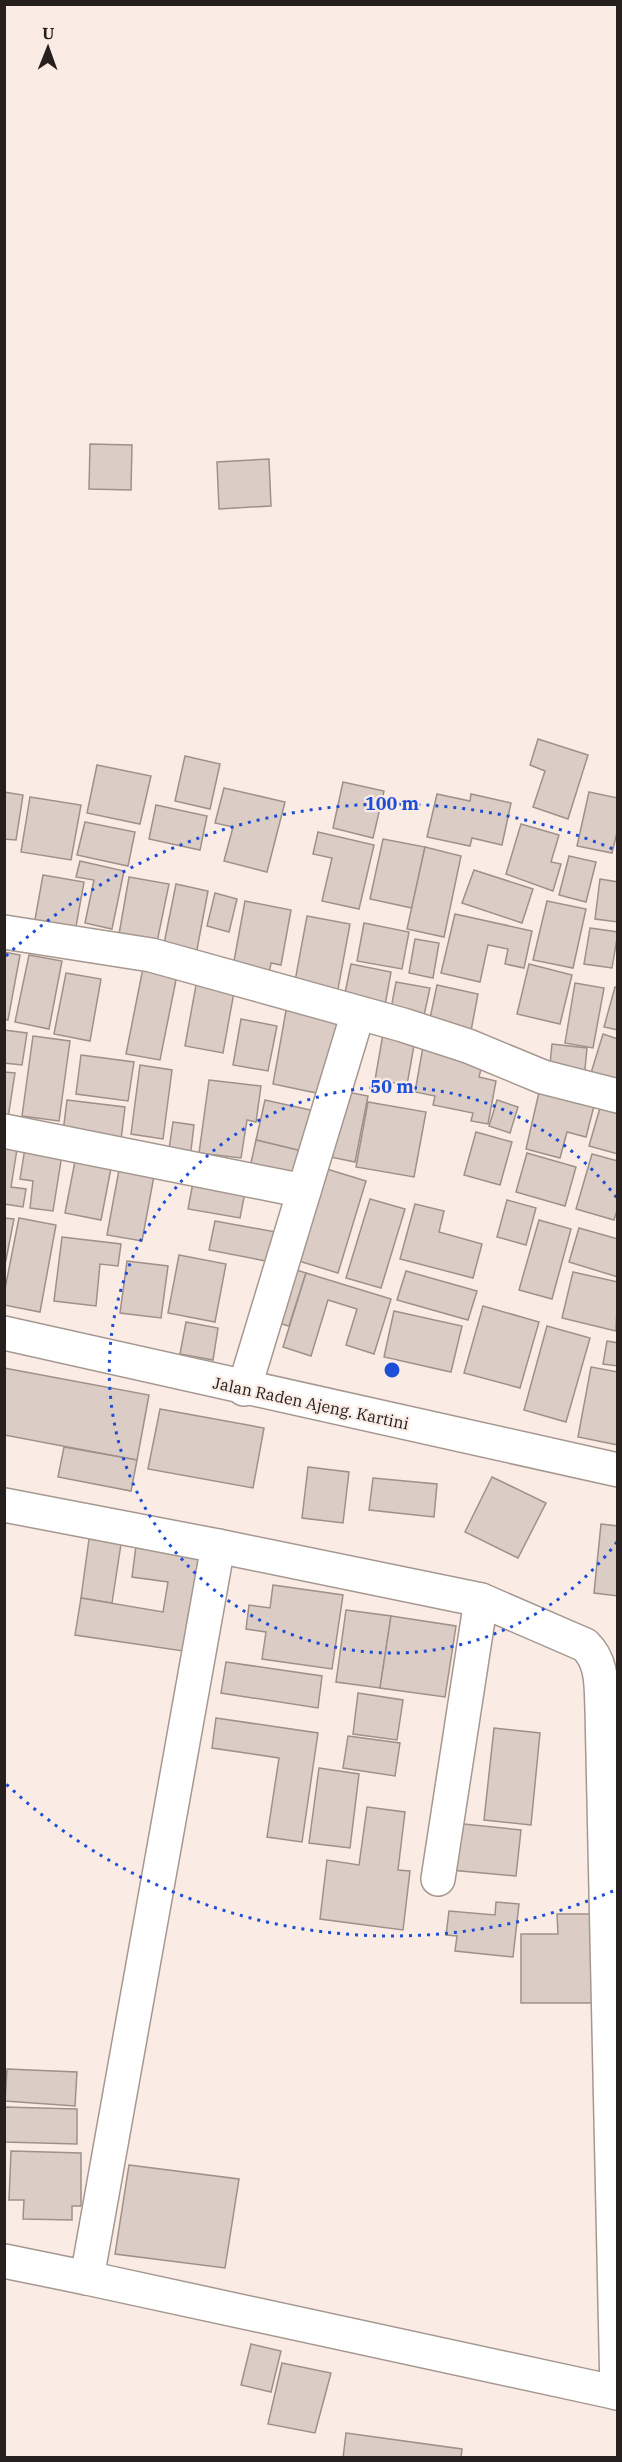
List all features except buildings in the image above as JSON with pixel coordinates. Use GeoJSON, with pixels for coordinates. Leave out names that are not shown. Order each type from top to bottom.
{"type":"FeatureCollection","features":[{"type":"Feature","properties":{"kind":"street"},"geometry":{"type":"LineString","coordinates":[[4,932],[151,955],[468,1046],[543,1077],[618,1096]]}},
{"type":"Feature","properties":{"kind":"street"},"geometry":{"type":"LineString","coordinates":[[244,1389],[358,1013]]}},
{"type":"Feature","properties":{"kind":"street"},"geometry":{"type":"LineString","coordinates":[[4,1131],[304,1191]]}},
{"type":"Feature","properties":{"kind":"street","name":"Jalan Raden Ajeng. Kartini"},"geometry":{"type":"LineString","coordinates":[[4,1333],[244,1389],[618,1470]]}},
{"type":"Feature","properties":{"kind":"street"},"geometry":{"type":"LineString","coordinates":[[4,1505],[482,1600],[585,1645],[594,1656],[600,1677],[617,2393],[4,2261]]}},
{"type":"Feature","properties":{"kind":"street"},"geometry":{"type":"LineString","coordinates":[[87,2278],[218,1546]]}},
{"type":"Feature","properties":{"kind":"street"},"geometry":{"type":"LineString","coordinates":[[438,1879],[482,1600]]}}]}
